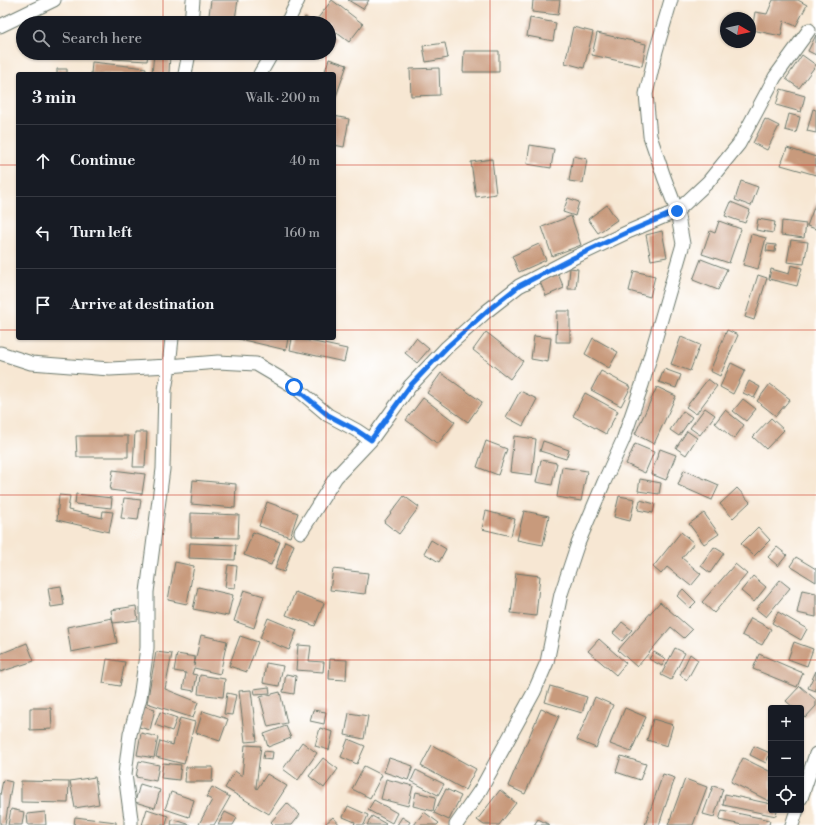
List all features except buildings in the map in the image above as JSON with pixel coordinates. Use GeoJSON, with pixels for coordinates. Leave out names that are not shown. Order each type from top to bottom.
{"type":"FeatureCollection","features":[{"type":"Feature","properties":{"kind":"street"},"geometry":{"type":"LineString","coordinates":[[21,16],[54,0]]}},
{"type":"Feature","properties":{"kind":"street"},"geometry":{"type":"LineString","coordinates":[[192,16],[193,0]]}},
{"type":"Feature","properties":{"kind":"street"},"geometry":{"type":"LineString","coordinates":[[290,16],[298,0]]}},
{"type":"Feature","properties":{"kind":"street"},"geometry":{"type":"LineString","coordinates":[[456,825],[480,790],[534,692],[547,662],[561,594],[577,546],[623,440],[642,385],[683,244],[677,211],[650,136],[646,94],[656,51],[671,0]]}},
{"type":"Feature","properties":{"kind":"street"},"geometry":{"type":"LineString","coordinates":[[0,26],[16,18]]}},
{"type":"Feature","properties":{"kind":"street"},"geometry":{"type":"LineString","coordinates":[[301,532],[336,477],[371,440],[410,386],[447,347],[487,311],[519,286],[573,258],[677,211],[708,182],[739,144],[775,77],[809,30]]}},
{"type":"Feature","properties":{"kind":"street"},"geometry":{"type":"LineString","coordinates":[[186,72],[188,60]]}},
{"type":"Feature","properties":{"kind":"street"},"geometry":{"type":"LineString","coordinates":[[261,72],[268,60]]}},
{"type":"Feature","properties":{"kind":"street"},"geometry":{"type":"LineString","coordinates":[[131,825],[125,774],[130,734],[140,698],[147,648],[147,592],[163,468],[165,390],[172,340]]}},
{"type":"Feature","properties":{"kind":"street"},"geometry":{"type":"LineString","coordinates":[[0,353],[31,363],[110,369],[218,362],[256,364],[294,387],[328,415],[371,440]]}},
{"type":"Feature","properties":{"kind":"street"},"geometry":{"type":"LineString","coordinates":[[804,789],[816,754]]}},
{"type":"Feature","properties":{"kind":"street"},"geometry":{"type":"LineString","coordinates":[[792,825],[796,813]]}},
{"type":"Feature","properties":{"kind":"route"},"geometry":{"type":"LineString","coordinates":[[294,387],[328,415],[371,440],[410,386],[447,347],[487,311],[519,286],[573,258],[677,211]]}}]}
